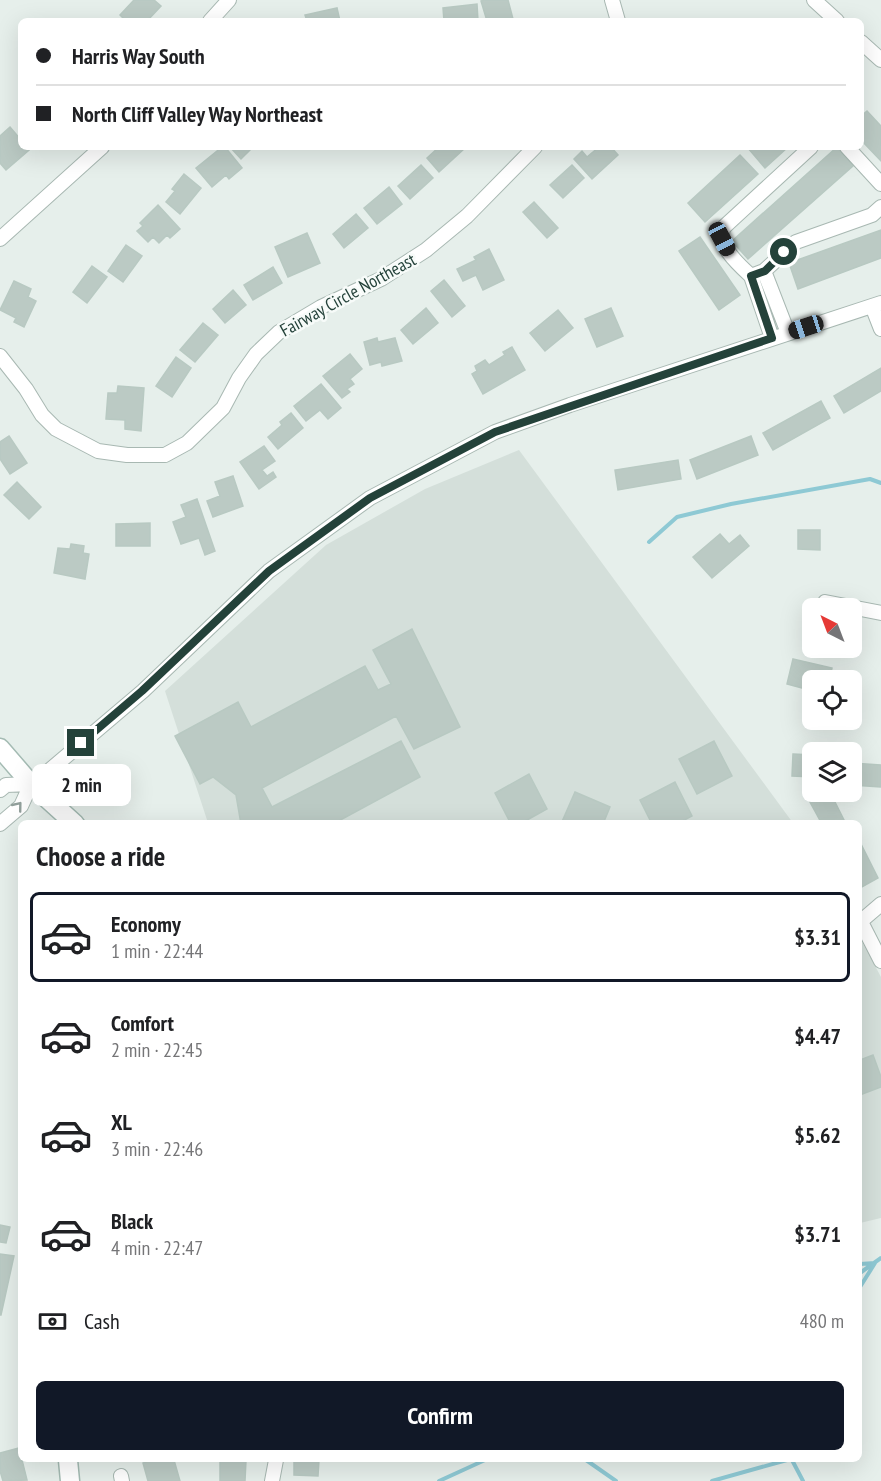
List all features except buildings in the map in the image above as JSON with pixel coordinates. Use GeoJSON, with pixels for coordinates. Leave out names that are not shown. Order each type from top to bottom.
{"type":"FeatureCollection","features":[{"type":"Feature","properties":{"kind":"main road"},"geometry":{"type":"LineString","coordinates":[[0,748],[31,784],[71,820]]}},
{"type":"Feature","properties":{"kind":"main road"},"geometry":{"type":"LineString","coordinates":[[68,1462],[70,1481]]}},
{"type":"Feature","properties":{"kind":"street"},"geometry":{"type":"LineString","coordinates":[[213,18],[229,0]]}},
{"type":"Feature","properties":{"kind":"street"},"geometry":{"type":"LineString","coordinates":[[612,0],[617,18]]}},
{"type":"Feature","properties":{"kind":"street"},"geometry":{"type":"LineString","coordinates":[[814,0],[834,18]]}},
{"type":"Feature","properties":{"kind":"street"},"geometry":{"type":"LineString","coordinates":[[864,45],[881,60]]}},
{"type":"Feature","properties":{"kind":"street"},"geometry":{"type":"LineString","coordinates":[[0,239],[99,150]]}},
{"type":"Feature","properties":{"kind":"street","name":"Fairway Circle Northeast"},"geometry":{"type":"LineString","coordinates":[[0,356],[26,389],[42,415],[56,429],[98,451],[127,455],[165,455],[187,443],[223,408],[239,378],[256,354],[279,332],[321,308],[381,279],[426,250],[466,216],[532,150]]}},
{"type":"Feature","properties":{"kind":"street"},"geometry":{"type":"LineString","coordinates":[[788,333],[758,274],[732,257],[722,239],[721,231],[808,150]]}},
{"type":"Feature","properties":{"kind":"street"},"geometry":{"type":"LineString","coordinates":[[850,150],[881,184]]}},
{"type":"Feature","properties":{"kind":"street"},"geometry":{"type":"LineString","coordinates":[[758,274],[796,242],[872,215],[881,207]]}},
{"type":"Feature","properties":{"kind":"street"},"geometry":{"type":"LineString","coordinates":[[758,274],[772,338]]}},
{"type":"Feature","properties":{"kind":"street"},"geometry":{"type":"LineString","coordinates":[[0,824],[21,806],[31,784],[142,691],[269,571],[370,498],[495,432],[772,338],[877,305],[881,328]]}},
{"type":"Feature","properties":{"kind":"street"},"geometry":{"type":"LineString","coordinates":[[862,609],[881,613]]}},
{"type":"Feature","properties":{"kind":"street"},"geometry":{"type":"LineString","coordinates":[[0,790],[6,785],[31,784]]}},
{"type":"Feature","properties":{"kind":"street"},"geometry":{"type":"LineString","coordinates":[[862,919],[881,904]]}},
{"type":"Feature","properties":{"kind":"street"},"geometry":{"type":"LineString","coordinates":[[862,925],[881,961]]}},
{"type":"Feature","properties":{"kind":"street"},"geometry":{"type":"LineString","coordinates":[[272,1481],[276,1462]]}},
{"type":"Feature","properties":{"kind":"shaded area"},"geometry":{"type":"Polygon","coordinates":[[[519,450],[791,820],[207,820],[165,691],[326,545],[425,489],[519,450]]]}},
{"type":"Feature","properties":{"kind":"shaded area"},"geometry":{"type":"Polygon","coordinates":[[[862,942],[881,977],[881,1218],[862,1223],[862,942]]]}},
{"type":"Feature","properties":{"kind":"waterway"},"geometry":{"type":"LineString","coordinates":[[649,542],[677,517],[731,504],[870,479],[881,483]]}},
{"type":"Feature","properties":{"kind":"waterway"},"geometry":{"type":"LineString","coordinates":[[862,1272],[881,1258]]}},
{"type":"Feature","properties":{"kind":"waterway"},"geometry":{"type":"LineString","coordinates":[[862,1264],[875,1263],[862,1284]]}},
{"type":"Feature","properties":{"kind":"waterway"},"geometry":{"type":"LineString","coordinates":[[439,1481],[481,1462]]}},
{"type":"Feature","properties":{"kind":"waterway"},"geometry":{"type":"LineString","coordinates":[[589,1462],[616,1481]]}},
{"type":"Feature","properties":{"kind":"waterway"},"geometry":{"type":"LineString","coordinates":[[712,1481],[780,1462]]}},
{"type":"Feature","properties":{"kind":"waterway"},"geometry":{"type":"LineString","coordinates":[[793,1462],[803,1481]]}},
{"type":"Feature","properties":{"kind":"route"},"geometry":{"type":"LineString","coordinates":[[81,743],[142,691],[269,571],[370,498],[495,432],[772,338],[751,276],[765,271],[784,252]]}}]}
